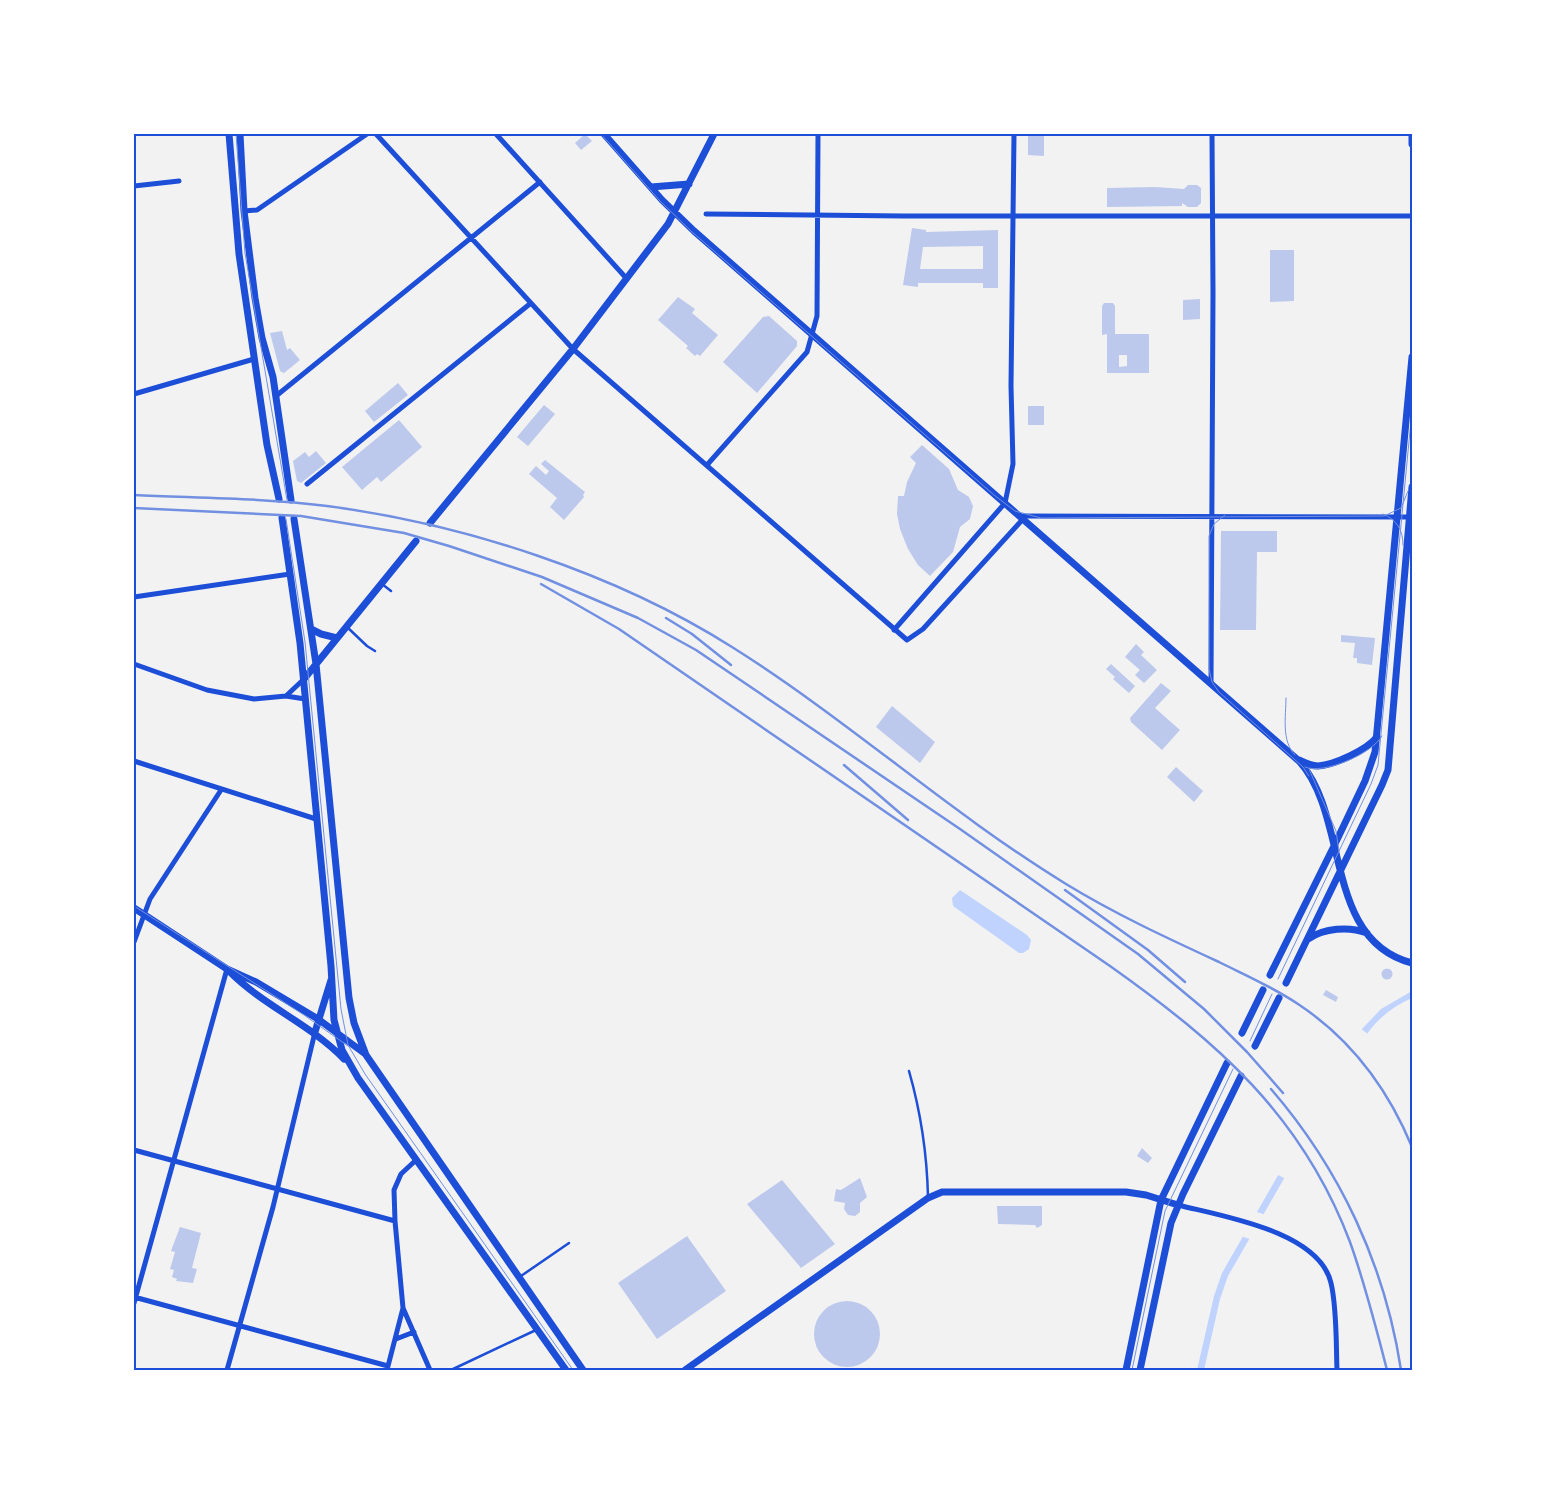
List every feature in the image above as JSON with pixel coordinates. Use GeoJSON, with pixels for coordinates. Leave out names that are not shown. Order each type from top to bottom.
{"type":"FeatureCollection","features":[{"type":"Feature","properties":{"kind":"main road"},"geometry":{"type":"LineString","coordinates":[[229,134],[234,212],[254,359],[267,445],[279,499]]}},
{"type":"Feature","properties":{"kind":"main road"},"geometry":{"type":"LineString","coordinates":[[240,134],[244,211],[257,306],[276,396],[291,500]]}},
{"type":"Feature","properties":{"kind":"main road"},"geometry":{"type":"LineString","coordinates":[[604,134],[674,213],[1296,759],[1309,776],[1332,832],[1340,870],[1352,910],[1367,933],[1390,954],[1412,963]]}},
{"type":"Feature","properties":{"kind":"main road"},"geometry":{"type":"LineString","coordinates":[[430,523],[573,350],[668,224],[714,134]]}},
{"type":"Feature","properties":{"kind":"main road"},"geometry":{"type":"LineString","coordinates":[[1412,134],[1412,144]]}},
{"type":"Feature","properties":{"kind":"main road"},"geometry":{"type":"LineString","coordinates":[[651,187],[689,184]]}},
{"type":"Feature","properties":{"kind":"main road"},"geometry":{"type":"LineString","coordinates":[[1270,975],[1335,844],[1372,764],[1377,737],[1412,357]]}},
{"type":"Feature","properties":{"kind":"main road"},"geometry":{"type":"LineString","coordinates":[[1286,983],[1388,770],[1412,488]]}},
{"type":"Feature","properties":{"kind":"main road"},"geometry":{"type":"LineString","coordinates":[[282,518],[304,679],[336,1031],[348,1063]]}},
{"type":"Feature","properties":{"kind":"main road"},"geometry":{"type":"LineString","coordinates":[[294,519],[316,664],[349,998],[356,1030],[366,1055],[584,1370]]}},
{"type":"Feature","properties":{"kind":"main road"},"geometry":{"type":"LineString","coordinates":[[304,679],[416,540]]}},
{"type":"Feature","properties":{"kind":"main road"},"geometry":{"type":"LineString","coordinates":[[311,629],[337,638]]}},
{"type":"Feature","properties":{"kind":"main road"},"geometry":{"type":"LineString","coordinates":[[1296,759],[1313,765],[1325,764],[1362,750],[1377,737]]}},
{"type":"Feature","properties":{"kind":"main road"},"geometry":{"type":"LineString","coordinates":[[134,908],[227,969],[249,988],[315,1032],[348,1063],[566,1370]]}},
{"type":"Feature","properties":{"kind":"main road"},"geometry":{"type":"LineString","coordinates":[[1307,939],[1339,929],[1367,933]]}},
{"type":"Feature","properties":{"kind":"main road"},"geometry":{"type":"LineString","coordinates":[[227,969],[256,982],[336,1031],[366,1055]]}},
{"type":"Feature","properties":{"kind":"main road"},"geometry":{"type":"LineString","coordinates":[[315,1032],[332,977]]}},
{"type":"Feature","properties":{"kind":"main road"},"geometry":{"type":"LineString","coordinates":[[1242,1034],[1263,990]]}},
{"type":"Feature","properties":{"kind":"main road"},"geometry":{"type":"LineString","coordinates":[[1255,1046],[1279,998]]}},
{"type":"Feature","properties":{"kind":"main road"},"geometry":{"type":"LineString","coordinates":[[1126,1370],[1161,1200],[1227,1063]]}},
{"type":"Feature","properties":{"kind":"main road"},"geometry":{"type":"LineString","coordinates":[[1140,1370],[1166,1241],[1178,1205],[1240,1076]]}},
{"type":"Feature","properties":{"kind":"main road"},"geometry":{"type":"LineString","coordinates":[[685,1370],[928,1198],[942,1192],[1068,1191],[1135,1193],[1178,1205]]}},
{"type":"Feature","properties":{"kind":"street"},"geometry":{"type":"LineString","coordinates":[[244,211],[257,210],[367,134]]}},
{"type":"Feature","properties":{"kind":"street"},"geometry":{"type":"LineString","coordinates":[[376,134],[573,350],[907,640],[923,629],[1021,518],[1410,516]]}},
{"type":"Feature","properties":{"kind":"street"},"geometry":{"type":"LineString","coordinates":[[496,134],[627,279]]}},
{"type":"Feature","properties":{"kind":"street"},"geometry":{"type":"LineString","coordinates":[[707,465],[807,352],[813,336],[817,316],[818,134]]}},
{"type":"Feature","properties":{"kind":"street"},"geometry":{"type":"LineString","coordinates":[[894,630],[1005,503],[1013,464],[1011,386],[1014,134]]}},
{"type":"Feature","properties":{"kind":"street"},"geometry":{"type":"LineString","coordinates":[[1210,682],[1213,345],[1212,134]]}},
{"type":"Feature","properties":{"kind":"street"},"geometry":{"type":"LineString","coordinates":[[134,186],[179,181]]}},
{"type":"Feature","properties":{"kind":"street"},"geometry":{"type":"LineString","coordinates":[[276,396],[540,182]]}},
{"type":"Feature","properties":{"kind":"street"},"geometry":{"type":"LineString","coordinates":[[706,214],[1412,216]]}},
{"type":"Feature","properties":{"kind":"street"},"geometry":{"type":"LineString","coordinates":[[307,484],[531,303]]}},
{"type":"Feature","properties":{"kind":"street"},"geometry":{"type":"LineString","coordinates":[[134,394],[254,359]]}},
{"type":"Feature","properties":{"kind":"street"},"geometry":{"type":"LineString","coordinates":[[134,597],[290,574]]}},
{"type":"Feature","properties":{"kind":"street"},"geometry":{"type":"LineString","coordinates":[[134,664],[207,690],[233,696],[254,699],[286,696],[305,699]]}},
{"type":"Feature","properties":{"kind":"street"},"geometry":{"type":"LineString","coordinates":[[286,696],[304,679]]}},
{"type":"Feature","properties":{"kind":"street"},"geometry":{"type":"LineString","coordinates":[[134,761],[316,819]]}},
{"type":"Feature","properties":{"kind":"street"},"geometry":{"type":"LineString","coordinates":[[134,942],[150,899],[221,790]]}},
{"type":"Feature","properties":{"kind":"street"},"geometry":{"type":"LineString","coordinates":[[227,969],[134,1299],[240,1325],[387,1368],[403,1308],[394,1190],[400,1174],[416,1160]]}},
{"type":"Feature","properties":{"kind":"street"},"geometry":{"type":"LineString","coordinates":[[227,1370],[276,1190],[315,1032]]}},
{"type":"Feature","properties":{"kind":"street"},"geometry":{"type":"LineString","coordinates":[[134,1150],[395,1221]]}},
{"type":"Feature","properties":{"kind":"street"},"geometry":{"type":"LineString","coordinates":[[1178,1205],[1246,1222],[1265,1229],[1295,1241],[1308,1249],[1320,1261],[1328,1273],[1333,1303],[1337,1370]]}},
{"type":"Feature","properties":{"kind":"street"},"geometry":{"type":"LineString","coordinates":[[403,1308],[430,1370]]}},
{"type":"Feature","properties":{"kind":"street"},"geometry":{"type":"LineString","coordinates":[[396,1339],[414,1332]]}},
{"type":"Feature","properties":{"kind":"lane"},"geometry":{"type":"LineString","coordinates":[[380,583],[391,591]]}},
{"type":"Feature","properties":{"kind":"lane"},"geometry":{"type":"LineString","coordinates":[[346,626],[375,651]]}},
{"type":"Feature","properties":{"kind":"lane"},"geometry":{"type":"LineString","coordinates":[[910,1071],[921,1115],[927,1156],[928,1198]]}},
{"type":"Feature","properties":{"kind":"lane"},"geometry":{"type":"LineString","coordinates":[[519,1278],[569,1243]]}},
{"type":"Feature","properties":{"kind":"lane"},"geometry":{"type":"LineString","coordinates":[[451,1370],[537,1329]]}},
{"type":"Feature","properties":{"kind":"water"},"geometry":{"type":"Polygon","coordinates":[[[960,890],[1027,935],[1031,940],[1029,949],[1019,953],[953,906],[952,898],[960,890]]]}},
{"type":"Feature","properties":{"kind":"water"},"geometry":{"type":"Polygon","coordinates":[[[1412,991],[1412,998],[1387,1013],[1367,1034],[1228,1276],[1220,1299],[1204,1370],[1197,1370],[1214,1296],[1222,1273],[1362,1029],[1381,1009],[1412,991]]]}},
{"type":"Feature","properties":{"kind":"pier"},"geometry":{"type":"Polygon","coordinates":[[[1360,1028],[1369,1035],[1286,1179],[1276,1174],[1360,1028]]]}},
{"type":"Feature","properties":{"kind":"pier"},"geometry":{"type":"Polygon","coordinates":[[[1254,1211],[1266,1215],[1252,1240],[1241,1236],[1254,1211]]]}},
{"type":"Feature","properties":{"kind":"building"},"geometry":{"type":"Polygon","coordinates":[[[585,134],[592,141],[581,150],[575,143],[585,134]]]}},
{"type":"Feature","properties":{"kind":"building"},"geometry":{"type":"Polygon","coordinates":[[[1028,134],[1044,134],[1044,156],[1028,155],[1028,134]]]}},
{"type":"Feature","properties":{"kind":"building"},"geometry":{"type":"Polygon","coordinates":[[[1188,185],[1197,185],[1201,188],[1201,203],[1197,207],[1188,207],[1182,203],[1182,206],[1107,207],[1107,188],[1155,187],[1184,189],[1188,185]]]}},
{"type":"Feature","properties":{"kind":"building"},"geometry":{"type":"Polygon","coordinates":[[[912,228],[926,230],[926,232],[998,230],[998,288],[983,288],[983,283],[918,283],[918,287],[903,285],[912,228]],[[983,246],[923,247],[920,269],[983,269],[983,246]]]}},
{"type":"Feature","properties":{"kind":"building"},"geometry":{"type":"Polygon","coordinates":[[[1270,250],[1294,250],[1294,301],[1270,302],[1270,250]]]}},
{"type":"Feature","properties":{"kind":"building"},"geometry":{"type":"Polygon","coordinates":[[[678,297],[695,309],[692,313],[718,335],[700,356],[697,354],[695,356],[686,348],[688,346],[658,320],[678,297]]]}},
{"type":"Feature","properties":{"kind":"building"},"geometry":{"type":"Polygon","coordinates":[[[1200,299],[1200,319],[1183,320],[1183,300],[1200,299]]]}},
{"type":"Feature","properties":{"kind":"building"},"geometry":{"type":"Polygon","coordinates":[[[1104,303],[1113,303],[1115,306],[1115,334],[1149,334],[1149,373],[1107,373],[1107,334],[1102,335],[1102,306],[1104,303]],[[1119,355],[1119,367],[1127,366],[1127,355],[1119,355]]]}},
{"type":"Feature","properties":{"kind":"building"},"geometry":{"type":"Polygon","coordinates":[[[769,316],[797,341],[797,346],[757,393],[723,362],[763,317],[769,316]]]}},
{"type":"Feature","properties":{"kind":"building"},"geometry":{"type":"Polygon","coordinates":[[[282,331],[287,350],[290,348],[300,360],[284,373],[280,371],[270,333],[282,331]]]}},
{"type":"Feature","properties":{"kind":"building"},"geometry":{"type":"Polygon","coordinates":[[[398,383],[408,395],[374,422],[365,411],[398,383]]]}},
{"type":"Feature","properties":{"kind":"building"},"geometry":{"type":"Polygon","coordinates":[[[544,405],[555,414],[528,446],[517,437],[544,405]]]}},
{"type":"Feature","properties":{"kind":"building"},"geometry":{"type":"Polygon","coordinates":[[[1028,406],[1044,406],[1044,425],[1028,425],[1028,406]]]}},
{"type":"Feature","properties":{"kind":"building"},"geometry":{"type":"Polygon","coordinates":[[[399,420],[422,447],[381,482],[377,477],[362,490],[342,467],[399,420]]]}},
{"type":"Feature","properties":{"kind":"building"},"geometry":{"type":"Polygon","coordinates":[[[922,445],[949,469],[958,490],[969,497],[973,506],[970,519],[960,527],[953,552],[930,576],[918,565],[908,549],[900,529],[897,514],[898,496],[904,496],[907,482],[916,463],[910,457],[922,445]]]}},
{"type":"Feature","properties":{"kind":"building"},"geometry":{"type":"Polygon","coordinates":[[[316,451],[326,463],[301,483],[297,481],[293,461],[305,452],[309,457],[316,451]]]}},
{"type":"Feature","properties":{"kind":"building"},"geometry":{"type":"Polygon","coordinates":[[[545,460],[585,492],[584,497],[564,520],[550,507],[557,498],[529,474],[536,466],[546,475],[549,471],[541,464],[545,460]]]}},
{"type":"Feature","properties":{"kind":"building"},"geometry":{"type":"Polygon","coordinates":[[[1221,531],[1277,531],[1277,552],[1257,552],[1256,630],[1220,630],[1221,531]]]}},
{"type":"Feature","properties":{"kind":"building"},"geometry":{"type":"Polygon","coordinates":[[[1341,635],[1375,638],[1372,665],[1357,663],[1357,658],[1353,658],[1355,643],[1341,642],[1341,635]]]}},
{"type":"Feature","properties":{"kind":"building"},"geometry":{"type":"Polygon","coordinates":[[[1136,644],[1144,652],[1141,655],[1157,670],[1144,683],[1135,675],[1140,670],[1125,657],[1136,644]]]}},
{"type":"Feature","properties":{"kind":"building"},"geometry":{"type":"Polygon","coordinates":[[[1111,664],[1135,686],[1129,693],[1113,679],[1115,677],[1106,669],[1111,664]]]}},
{"type":"Feature","properties":{"kind":"building"},"geometry":{"type":"Polygon","coordinates":[[[1161,683],[1171,691],[1155,708],[1180,730],[1162,750],[1131,722],[1130,718],[1161,683]]]}},
{"type":"Feature","properties":{"kind":"building"},"geometry":{"type":"Polygon","coordinates":[[[892,706],[935,742],[920,763],[876,727],[892,706]]]}},
{"type":"Feature","properties":{"kind":"building"},"geometry":{"type":"Polygon","coordinates":[[[1176,767],[1203,791],[1194,802],[1167,777],[1176,767]]]}},
{"type":"Feature","properties":{"kind":"building"},"geometry":{"type":"Polygon","coordinates":[[[1387,968],[1393,974],[1387,980],[1381,974],[1387,968]]]}},
{"type":"Feature","properties":{"kind":"building"},"geometry":{"type":"Polygon","coordinates":[[[1326,990],[1338,997],[1336,1002],[1323,995],[1326,990]]]}},
{"type":"Feature","properties":{"kind":"building"},"geometry":{"type":"Polygon","coordinates":[[[1142,1148],[1152,1158],[1148,1163],[1137,1156],[1142,1148]]]}},
{"type":"Feature","properties":{"kind":"building"},"geometry":{"type":"Polygon","coordinates":[[[860,1178],[867,1197],[860,1203],[860,1212],[855,1216],[848,1215],[844,1209],[845,1203],[834,1201],[836,1189],[841,1190],[860,1178]]]}},
{"type":"Feature","properties":{"kind":"building"},"geometry":{"type":"Polygon","coordinates":[[[782,1180],[835,1244],[801,1268],[747,1204],[782,1180]]]}},
{"type":"Feature","properties":{"kind":"building"},"geometry":{"type":"Polygon","coordinates":[[[997,1206],[1042,1206],[1042,1225],[1037,1228],[1035,1225],[998,1224],[997,1206]]]}},
{"type":"Feature","properties":{"kind":"building"},"geometry":{"type":"Polygon","coordinates":[[[180,1227],[201,1233],[192,1268],[197,1269],[193,1283],[176,1281],[177,1279],[172,1277],[174,1270],[170,1269],[175,1252],[171,1251],[180,1227]]]}},
{"type":"Feature","properties":{"kind":"building"},"geometry":{"type":"Polygon","coordinates":[[[687,1236],[726,1291],[657,1339],[618,1283],[687,1236]]]}},
{"type":"Feature","properties":{"kind":"building"},"geometry":{"type":"Polygon","coordinates":[[[847,1301],[859,1304],[870,1311],[877,1322],[880,1334],[877,1346],[870,1357],[859,1364],[847,1367],[835,1364],[824,1357],[817,1346],[814,1334],[817,1322],[824,1311],[835,1304],[847,1301]]]}},
{"type":"Feature","properties":{"kind":"tram line"},"geometry":{"type":"LineString","coordinates":[[236,134],[245,253],[287,500]]}},
{"type":"Feature","properties":{"kind":"tram line"},"geometry":{"type":"LineString","coordinates":[[601,134],[660,201],[691,231],[994,495],[1015,511],[1041,518],[1384,516],[1401,508],[1408,491]]}},
{"type":"Feature","properties":{"kind":"tram line"},"geometry":{"type":"LineString","coordinates":[[1278,979],[1371,784],[1378,765],[1412,410]]}},
{"type":"Feature","properties":{"kind":"tram line"},"geometry":{"type":"LineString","coordinates":[[1383,514],[1392,519],[1398,526],[1402,535],[1403,545]]}},
{"type":"Feature","properties":{"kind":"tram line"},"geometry":{"type":"LineString","coordinates":[[1225,515],[1214,524],[1209,536],[1209,669],[1212,682],[1219,692],[1303,767],[1309,776]]}},
{"type":"Feature","properties":{"kind":"tram line"},"geometry":{"type":"LineString","coordinates":[[286,519],[305,642],[341,1009],[348,1045],[365,1074],[573,1370]]}},
{"type":"Feature","properties":{"kind":"tram line"},"geometry":{"type":"LineString","coordinates":[[1286,698],[1286,736],[1295,755]]}},
{"type":"Feature","properties":{"kind":"tram line"},"geometry":{"type":"LineString","coordinates":[[1305,767],[1313,769],[1323,768],[1346,761],[1368,750],[1382,736]]}},
{"type":"Feature","properties":{"kind":"tram line"},"geometry":{"type":"LineString","coordinates":[[1309,769],[1336,831],[1339,851]]}},
{"type":"Feature","properties":{"kind":"tram line"},"geometry":{"type":"LineString","coordinates":[[134,906],[304,1015],[348,1046]]}},
{"type":"Feature","properties":{"kind":"tram line"},"geometry":{"type":"LineString","coordinates":[[1250,1041],[1272,994]]}},
{"type":"Feature","properties":{"kind":"tram line"},"geometry":{"type":"LineString","coordinates":[[1132,1370],[1165,1211],[1233,1069]]}},
{"type":"Feature","properties":{"kind":"railway"},"geometry":{"type":"LineString","coordinates":[[134,495],[303,503],[379,514],[432,525],[537,555],[639,596],[687,620],[775,675],[981,827],[1066,884],[1141,925],[1269,987],[1298,1004],[1335,1033],[1366,1067],[1392,1105],[1412,1147]]}},
{"type":"Feature","properties":{"kind":"railway"},"geometry":{"type":"LineString","coordinates":[[134,508],[301,516],[404,533],[542,577],[638,618],[696,650],[960,829],[1138,954],[1204,1009],[1247,1052],[1283,1093]]}},
{"type":"Feature","properties":{"kind":"railway"},"geometry":{"type":"LineString","coordinates":[[541,584],[619,629],[1110,966],[1186,1023],[1220,1053],[1252,1085],[1281,1119],[1307,1156],[1330,1197],[1350,1242],[1387,1370]]}},
{"type":"Feature","properties":{"kind":"railway"},"geometry":{"type":"LineString","coordinates":[[666,618],[692,634],[731,665]]}},
{"type":"Feature","properties":{"kind":"railway"},"geometry":{"type":"LineString","coordinates":[[844,765],[908,820]]}},
{"type":"Feature","properties":{"kind":"railway"},"geometry":{"type":"LineString","coordinates":[[1065,890],[1148,950],[1185,982]]}},
{"type":"Feature","properties":{"kind":"railway"},"geometry":{"type":"LineString","coordinates":[[1271,1089],[1296,1120],[1318,1152],[1356,1220],[1384,1293],[1394,1331],[1401,1370]]}}]}
